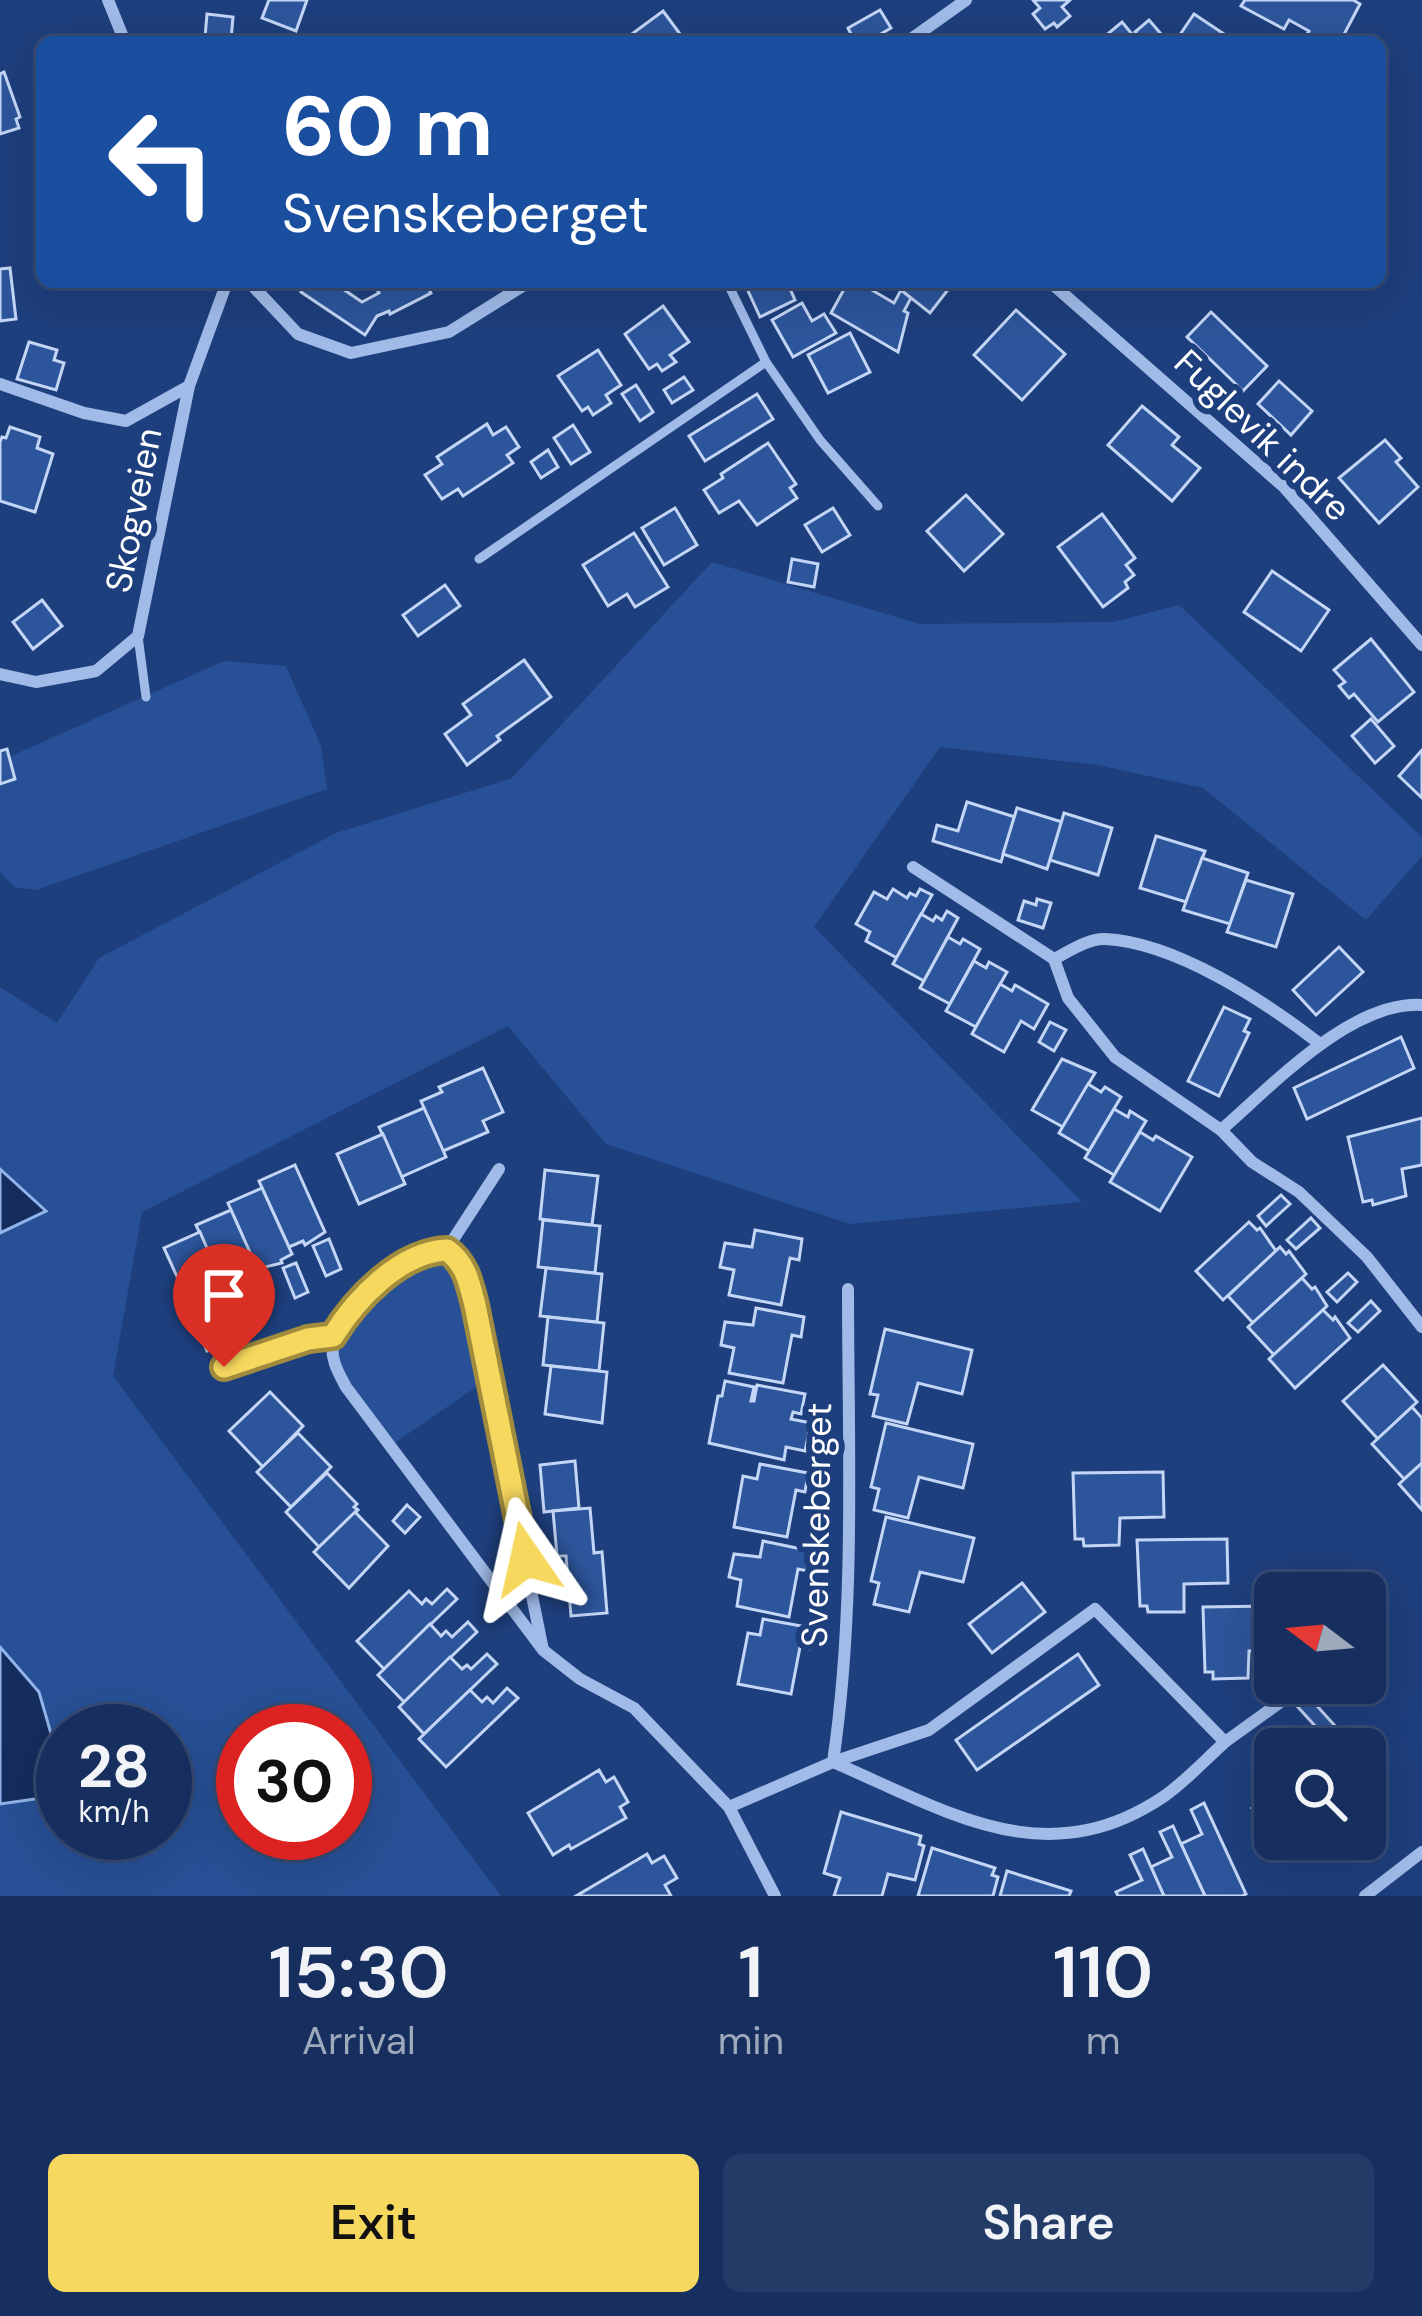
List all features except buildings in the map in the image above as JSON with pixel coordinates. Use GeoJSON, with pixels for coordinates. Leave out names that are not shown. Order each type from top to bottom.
{"type":"FeatureCollection","features":[{"type":"Feature","properties":{"kind":"street"},"geometry":{"type":"LineString","coordinates":[[108,0],[123,36]]}},
{"type":"Feature","properties":{"kind":"street"},"geometry":{"type":"LineString","coordinates":[[916,36],[967,0]]}},
{"type":"Feature","properties":{"kind":"street","name":"Skogveien"},"geometry":{"type":"LineString","coordinates":[[0,674],[36,682],[96,671],[138,636],[189,386],[225,288]]}},
{"type":"Feature","properties":{"kind":"street"},"geometry":{"type":"LineString","coordinates":[[255,288],[298,334],[351,353],[448,332],[519,288]]}},
{"type":"Feature","properties":{"kind":"street","name":"Fuglevik indre"},"geometry":{"type":"LineString","coordinates":[[1057,288],[1284,487],[1422,645]]}},
{"type":"Feature","properties":{"kind":"street","name":"Skogveien"},"geometry":{"type":"LineString","coordinates":[[0,384],[84,413],[126,421],[189,386]]}},
{"type":"Feature","properties":{"kind":"street"},"geometry":{"type":"LineString","coordinates":[[914,867],[1054,959],[1067,998],[1114,1057],[1221,1130],[1252,1162],[1299,1192],[1366,1258],[1422,1327]]}},
{"type":"Feature","properties":{"kind":"street"},"geometry":{"type":"LineString","coordinates":[[1054,959],[1100,938],[1146,947],[1214,974],[1278,1011],[1320,1044]]}},
{"type":"Feature","properties":{"kind":"street"},"geometry":{"type":"LineString","coordinates":[[1221,1130],[1320,1044],[1390,1007],[1422,1005]]}},
{"type":"Feature","properties":{"kind":"street"},"geometry":{"type":"LineString","coordinates":[[447,1250],[499,1169]]}},
{"type":"Feature","properties":{"kind":"street"},"geometry":{"type":"LineString","coordinates":[[543,1650],[467,1274],[459,1258],[447,1250],[414,1256],[350,1308],[333,1336],[332,1359],[346,1387],[543,1650],[580,1679],[634,1708],[730,1807],[775,1896]]}},
{"type":"Feature","properties":{"kind":"street","name":"Svenskeberget"},"geometry":{"type":"LineString","coordinates":[[833,1762],[842,1701],[849,1573],[848,1289]]}},
{"type":"Feature","properties":{"kind":"street"},"geometry":{"type":"LineString","coordinates":[[224,1367],[308,1339],[333,1336]]}},
{"type":"Feature","properties":{"kind":"street"},"geometry":{"type":"LineString","coordinates":[[730,1807],[833,1762],[929,1730],[1095,1609],[1226,1742]]}},
{"type":"Feature","properties":{"kind":"street"},"geometry":{"type":"LineString","coordinates":[[833,1762],[965,1818],[1016,1834],[1066,1837],[1118,1822],[1165,1796],[1278,1704]]}},
{"type":"Feature","properties":{"kind":"street"},"geometry":{"type":"LineString","coordinates":[[1365,1896],[1422,1852]]}},
{"type":"Feature","properties":{"kind":"lane"},"geometry":{"type":"LineString","coordinates":[[730,288],[766,362],[820,440],[878,506]]}},
{"type":"Feature","properties":{"kind":"lane"},"geometry":{"type":"LineString","coordinates":[[479,560],[766,362]]}},
{"type":"Feature","properties":{"kind":"lane"},"geometry":{"type":"LineString","coordinates":[[138,636],[146,697]]}},
{"type":"Feature","properties":{"kind":"shaded area"},"geometry":{"type":"Polygon","coordinates":[[[712,562],[920,624],[1113,622],[1179,605],[1422,837],[1422,856],[1366,920],[1203,788],[1098,765],[940,747],[814,927],[1082,1202],[850,1224],[606,1144],[508,1026],[142,1212],[113,1376],[358,1704],[216,1704],[216,1860],[372,1860],[372,1723],[501,1896],[0,1896],[0,1804],[36,1799],[36,1860],[192,1860],[192,1704],[42,1704],[39,1692],[0,1647],[0,1233],[45,1211],[0,1169],[0,987],[57,1023],[99,958],[336,833],[512,778],[712,562]]]}},
{"type":"Feature","properties":{"kind":"shaded area"},"geometry":{"type":"Polygon","coordinates":[[[224,661],[286,666],[321,746],[327,789],[36,890],[14,887],[0,872],[0,761],[224,661]]]}},
{"type":"Feature","properties":{"kind":"shaded area"},"geometry":{"type":"Polygon","coordinates":[[[0,1169],[46,1211],[0,1233],[0,1169]]]}},
{"type":"Feature","properties":{"kind":"shaded area"},"geometry":{"type":"Polygon","coordinates":[[[430,1250],[459,1259],[491,1377],[390,1446],[346,1387],[333,1336],[350,1308],[430,1250]]]}},
{"type":"Feature","properties":{"kind":"shaded area"},"geometry":{"type":"Polygon","coordinates":[[[0,1647],[39,1692],[42,1704],[36,1704],[36,1799],[0,1804],[0,1647]]]}},
{"type":"Feature","properties":{"kind":"route"},"geometry":{"type":"LineString","coordinates":[[224,1367],[308,1339],[333,1336],[350,1308],[414,1256],[447,1250],[459,1258],[475,1305],[526,1559]]}}]}
